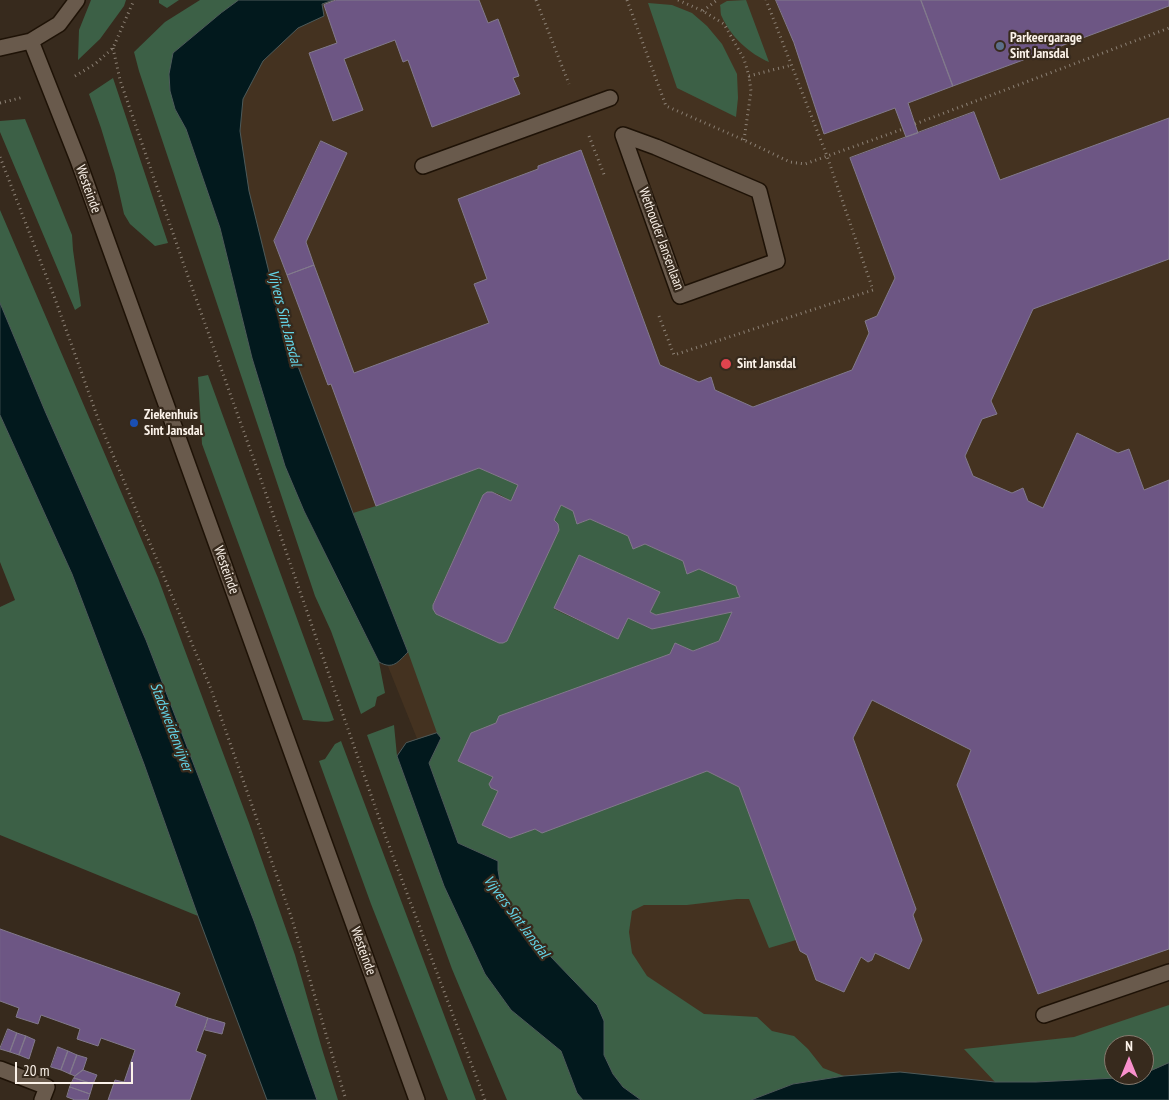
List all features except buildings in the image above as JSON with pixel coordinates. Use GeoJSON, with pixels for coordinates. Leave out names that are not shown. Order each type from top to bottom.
{"type":"FeatureCollection","features":[{"type":"Feature","properties":{"kind":"street"},"geometry":{"type":"LineString","coordinates":[[0,48],[31,41],[59,24],[77,0]]}},
{"type":"Feature","properties":{"kind":"street","name":"Westeinde"},"geometry":{"type":"LineString","coordinates":[[31,41],[81,169],[417,1100]]}},
{"type":"Feature","properties":{"kind":"street"},"geometry":{"type":"LineString","coordinates":[[423,166],[610,98]]}},
{"type":"Feature","properties":{"kind":"street","name":"Wethouder Jansenlaan"},"geometry":{"type":"LineString","coordinates":[[623,135],[759,191],[777,261],[680,296],[623,135]]}},
{"type":"Feature","properties":{"kind":"street"},"geometry":{"type":"LineString","coordinates":[[1044,1014],[1169,972]]}},
{"type":"Feature","properties":{"kind":"street"},"geometry":{"type":"LineString","coordinates":[[0,1069],[47,1087],[42,1100]]}},
{"type":"Feature","properties":{"kind":"path"},"geometry":{"type":"LineString","coordinates":[[134,0],[113,48],[120,80],[385,835],[485,1100]]}},
{"type":"Feature","properties":{"kind":"path"},"geometry":{"type":"LineString","coordinates":[[627,0],[666,106],[790,162],[805,164],[903,129]]}},
{"type":"Feature","properties":{"kind":"path"},"geometry":{"type":"LineString","coordinates":[[678,0],[703,11],[724,24],[744,59],[751,91],[744,140]]}},
{"type":"Feature","properties":{"kind":"path"},"geometry":{"type":"LineString","coordinates":[[703,11],[717,0]]}},
{"type":"Feature","properties":{"kind":"path"},"geometry":{"type":"LineString","coordinates":[[915,124],[1169,28]]}},
{"type":"Feature","properties":{"kind":"path"},"geometry":{"type":"LineString","coordinates":[[749,76],[792,65]]}},
{"type":"Feature","properties":{"kind":"path"},"geometry":{"type":"LineString","coordinates":[[0,157],[54,296],[100,424],[211,689],[292,919],[346,1100]]}},
{"type":"Feature","properties":{"kind":"shaded area","name":"Sint Jansdal"},"geometry":{"type":"Polygon","coordinates":[[[278,0],[1169,0],[1169,1089],[1087,1100],[624,1100],[506,960],[373,629],[195,100],[278,0]]]}},
{"type":"Feature","properties":{"kind":"green space"},"geometry":{"type":"Polygon","coordinates":[[[91,0],[126,0],[124,6],[100,39],[78,60],[79,30],[91,0]]]}},
{"type":"Feature","properties":{"kind":"green space"},"geometry":{"type":"Polygon","coordinates":[[[159,0],[179,0],[167,8],[159,3],[159,0]]]}},
{"type":"Feature","properties":{"kind":"green space"},"geometry":{"type":"Polygon","coordinates":[[[200,0],[239,0],[173,53],[175,109],[186,129],[220,228],[252,358],[285,466],[304,511],[379,662],[385,693],[377,697],[375,706],[361,714],[331,631],[315,596],[134,52],[165,22],[200,0]]]}},
{"type":"Feature","properties":{"kind":"green space"},"geometry":{"type":"Polygon","coordinates":[[[746,0],[769,62],[742,44],[730,31],[721,16],[720,5],[727,1],[746,0]]]}},
{"type":"Feature","properties":{"kind":"green space"},"geometry":{"type":"Polygon","coordinates":[[[648,3],[672,5],[692,13],[707,26],[722,44],[737,74],[738,98],[736,117],[677,88],[648,3]]]}},
{"type":"Feature","properties":{"kind":"green space"},"geometry":{"type":"Polygon","coordinates":[[[113,78],[168,243],[155,246],[130,224],[124,214],[115,174],[89,94],[113,78]]]}},
{"type":"Feature","properties":{"kind":"green space"},"geometry":{"type":"Polygon","coordinates":[[[25,119],[72,235],[81,306],[75,310],[0,132],[0,121],[25,119]]]}},
{"type":"Feature","properties":{"kind":"green space"},"geometry":{"type":"Polygon","coordinates":[[[0,210],[158,578],[249,823],[295,955],[338,1100],[317,1100],[254,921],[146,640],[45,411],[0,303],[0,210]]]}},
{"type":"Feature","properties":{"kind":"green space"},"geometry":{"type":"Polygon","coordinates":[[[208,375],[334,720],[323,722],[303,720],[202,444],[198,377],[208,375]]]}},
{"type":"Feature","properties":{"kind":"green space"},"geometry":{"type":"Polygon","coordinates":[[[0,415],[72,574],[144,764],[198,916],[0,835],[0,607],[15,600],[0,562],[0,415]]]}},
{"type":"Feature","properties":{"kind":"green space"},"geometry":{"type":"Polygon","coordinates":[[[479,468],[518,485],[511,501],[501,495],[490,492],[483,495],[433,604],[436,614],[499,643],[507,641],[559,530],[558,524],[554,520],[561,505],[573,511],[578,524],[590,519],[628,536],[633,549],[645,544],[683,561],[687,574],[699,569],[736,586],[740,597],[656,615],[650,612],[660,592],[579,555],[554,609],[618,639],[628,618],[652,629],[732,612],[719,641],[693,651],[675,643],[670,654],[500,716],[496,723],[471,733],[458,761],[493,777],[489,784],[491,788],[498,791],[482,825],[510,838],[535,829],[542,832],[707,771],[739,787],[796,940],[769,948],[749,899],[687,905],[644,905],[632,911],[629,932],[632,953],[647,976],[704,1014],[757,1017],[772,1031],[794,1036],[808,1049],[823,1068],[844,1076],[793,1084],[751,1100],[641,1100],[623,1087],[613,1074],[604,1055],[604,1035],[551,957],[515,915],[502,894],[498,861],[458,843],[429,763],[441,738],[437,733],[408,652],[353,513],[479,468]]]}},
{"type":"Feature","properties":{"kind":"green space"},"geometry":{"type":"Polygon","coordinates":[[[394,725],[397,756],[444,886],[485,974],[511,1010],[561,1051],[577,1093],[583,1100],[507,1100],[452,969],[367,735],[394,725]]]}},
{"type":"Feature","properties":{"kind":"green space"},"geometry":{"type":"Polygon","coordinates":[[[341,741],[476,1100],[448,1100],[371,904],[319,761],[325,759],[335,744],[341,741]]]}},
{"type":"Feature","properties":{"kind":"green space"},"geometry":{"type":"Polygon","coordinates":[[[1169,1005],[1169,1063],[1154,1070],[1154,1035],[1104,1035],[1104,1079],[995,1082],[964,1049],[1074,1037],[1169,1005]]]}},
{"type":"Feature","properties":{"kind":"water"},"geometry":{"type":"Polygon","coordinates":[[[239,0],[333,0],[322,4],[324,16],[298,28],[263,61],[243,99],[240,131],[249,191],[281,321],[353,513],[408,652],[392,665],[379,662],[304,511],[285,466],[252,358],[220,228],[186,129],[175,109],[170,91],[169,74],[173,53],[239,0]]]}},
{"type":"Feature","properties":{"kind":"water","name":"Stadsweidenvijver"},"geometry":{"type":"Polygon","coordinates":[[[0,303],[45,411],[146,640],[254,921],[317,1100],[267,1100],[72,574],[0,415],[0,303]]]}},
{"type":"Feature","properties":{"kind":"water","name":"Vijvers Sint Jansdal"},"geometry":{"type":"Polygon","coordinates":[[[437,733],[441,738],[429,763],[458,843],[498,861],[502,894],[515,915],[551,957],[597,1005],[604,1021],[604,1055],[613,1074],[623,1087],[641,1100],[583,1100],[577,1093],[561,1051],[511,1010],[485,974],[444,886],[397,756],[406,743],[437,733]]]}},
{"type":"Feature","properties":{"kind":"water"},"geometry":{"type":"Polygon","coordinates":[[[1169,1063],[1169,1100],[751,1100],[793,1084],[844,1076],[900,1072],[995,1082],[1104,1079],[1104,1085],[1154,1085],[1154,1070],[1169,1063]]]}},
{"type":"Feature","properties":{"kind":"place","name":"Parkeergarage Sint Jansdal"},"geometry":{"type":"Point","coordinates":[1000,46]}},
{"type":"Feature","properties":{"kind":"place","name":"Sint Jansdal"},"geometry":{"type":"Point","coordinates":[726,364]}},
{"type":"Feature","properties":{"kind":"place","name":"Ziekenhuis Sint Jansdal"},"geometry":{"type":"Point","coordinates":[134,423]}}]}
